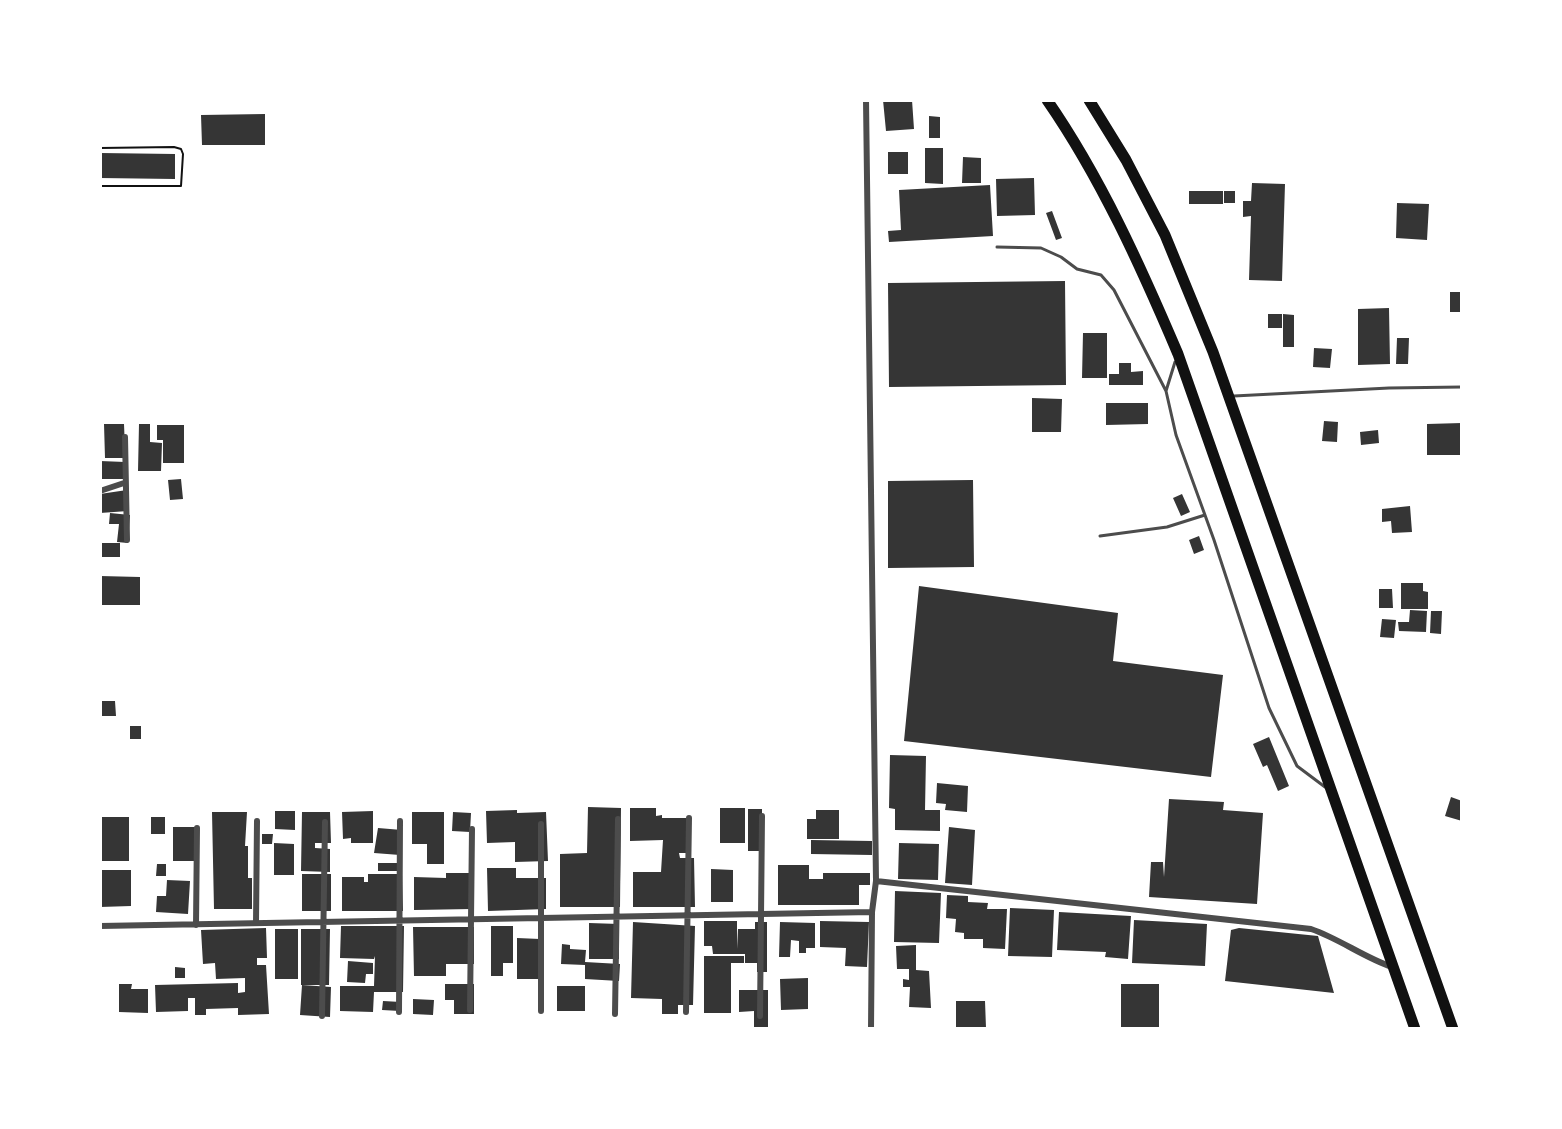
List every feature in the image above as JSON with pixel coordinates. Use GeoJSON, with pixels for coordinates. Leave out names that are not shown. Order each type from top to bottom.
{"type":"FeatureCollection","features":[{"type":"Feature","properties":{"kind":"highway"},"geometry":{"type":"LineString","coordinates":[[1047,100],[1103,194],[1148,284],[1178,354],[1415,1029]]}},
{"type":"Feature","properties":{"kind":"highway"},"geometry":{"type":"LineString","coordinates":[[1089,100],[1126,160],[1165,235],[1229,396],[1453,1029]]}},
{"type":"Feature","properties":{"kind":"street"},"geometry":{"type":"LineString","coordinates":[[866,100],[876,881],[872,912],[871,1029]]}},
{"type":"Feature","properties":{"kind":"street"},"geometry":{"type":"LineString","coordinates":[[125,437],[127,540]]}},
{"type":"Feature","properties":{"kind":"street"},"geometry":{"type":"LineString","coordinates":[[100,491],[124,483]]}},
{"type":"Feature","properties":{"kind":"street"},"geometry":{"type":"LineString","coordinates":[[760,1016],[762,816]]}},
{"type":"Feature","properties":{"kind":"street"},"geometry":{"type":"LineString","coordinates":[[686,1012],[689,818]]}},
{"type":"Feature","properties":{"kind":"street"},"geometry":{"type":"LineString","coordinates":[[615,1014],[618,819]]}},
{"type":"Feature","properties":{"kind":"street"},"geometry":{"type":"LineString","coordinates":[[256,923],[257,821]]}},
{"type":"Feature","properties":{"kind":"street"},"geometry":{"type":"LineString","coordinates":[[399,1012],[400,821]]}},
{"type":"Feature","properties":{"kind":"street"},"geometry":{"type":"LineString","coordinates":[[322,1016],[325,822]]}},
{"type":"Feature","properties":{"kind":"street"},"geometry":{"type":"LineString","coordinates":[[541,824],[541,1011]]}},
{"type":"Feature","properties":{"kind":"street"},"geometry":{"type":"LineString","coordinates":[[196,925],[197,828]]}},
{"type":"Feature","properties":{"kind":"street"},"geometry":{"type":"LineString","coordinates":[[470,1010],[472,829]]}},
{"type":"Feature","properties":{"kind":"street"},"geometry":{"type":"LineString","coordinates":[[876,881],[1311,929],[1329,935],[1368,959],[1394,968]]}},
{"type":"Feature","properties":{"kind":"street"},"geometry":{"type":"LineString","coordinates":[[100,926],[872,912]]}},
{"type":"Feature","properties":{"kind":"lane"},"geometry":{"type":"LineString","coordinates":[[997,247],[1041,248],[1077,269],[1101,275],[1114,290],[1166,391],[1176,435],[1269,708],[1297,766],[1332,792]]}},
{"type":"Feature","properties":{"kind":"lane"},"geometry":{"type":"LineString","coordinates":[[1166,391],[1178,354]]}},
{"type":"Feature","properties":{"kind":"lane"},"geometry":{"type":"LineString","coordinates":[[1229,396],[1462,387]]}},
{"type":"Feature","properties":{"kind":"lane"},"geometry":{"type":"LineString","coordinates":[[1100,536],[1167,527],[1205,515]]}},
{"type":"Feature","properties":{"kind":"path"},"geometry":{"type":"LineString","coordinates":[[100,148],[174,147],[181,149],[183,167],[181,186],[100,186]]}},
{"type":"Feature","properties":{"kind":"building"},"geometry":{"type":"Polygon","coordinates":[[[883,100],[912,100],[914,129],[886,131],[883,100]]]}},
{"type":"Feature","properties":{"kind":"building"},"geometry":{"type":"Polygon","coordinates":[[[265,114],[265,145],[202,145],[201,115],[265,114]]]}},
{"type":"Feature","properties":{"kind":"building"},"geometry":{"type":"Polygon","coordinates":[[[929,116],[940,117],[940,138],[929,138],[929,116]]]}},
{"type":"Feature","properties":{"kind":"building"},"geometry":{"type":"Polygon","coordinates":[[[925,148],[943,148],[943,184],[925,183],[925,148]]]}},
{"type":"Feature","properties":{"kind":"building"},"geometry":{"type":"Polygon","coordinates":[[[888,152],[908,152],[908,174],[888,174],[888,152]]]}},
{"type":"Feature","properties":{"kind":"building"},"geometry":{"type":"Polygon","coordinates":[[[100,153],[175,154],[175,179],[100,178],[100,153]]]}},
{"type":"Feature","properties":{"kind":"building"},"geometry":{"type":"Polygon","coordinates":[[[963,157],[981,158],[981,183],[962,183],[963,157]]]}},
{"type":"Feature","properties":{"kind":"building"},"geometry":{"type":"Polygon","coordinates":[[[1034,178],[1035,215],[997,216],[996,179],[1034,178]]]}},
{"type":"Feature","properties":{"kind":"building"},"geometry":{"type":"Polygon","coordinates":[[[1252,183],[1285,184],[1282,281],[1249,280],[1251,216],[1243,217],[1243,201],[1251,201],[1252,183]]]}},
{"type":"Feature","properties":{"kind":"building"},"geometry":{"type":"Polygon","coordinates":[[[990,185],[993,236],[889,242],[888,231],[901,230],[899,190],[990,185]]]}},
{"type":"Feature","properties":{"kind":"building"},"geometry":{"type":"Polygon","coordinates":[[[1189,191],[1223,191],[1223,204],[1189,204],[1189,191]]]}},
{"type":"Feature","properties":{"kind":"building"},"geometry":{"type":"Polygon","coordinates":[[[1224,191],[1235,191],[1235,203],[1224,203],[1224,191]]]}},
{"type":"Feature","properties":{"kind":"building"},"geometry":{"type":"Polygon","coordinates":[[[1397,203],[1429,204],[1427,240],[1396,238],[1397,203]]]}},
{"type":"Feature","properties":{"kind":"building"},"geometry":{"type":"Polygon","coordinates":[[[1052,211],[1062,238],[1056,240],[1046,213],[1052,211]]]}},
{"type":"Feature","properties":{"kind":"building"},"geometry":{"type":"Polygon","coordinates":[[[1065,281],[1066,385],[889,387],[888,283],[1065,281]]]}},
{"type":"Feature","properties":{"kind":"building"},"geometry":{"type":"Polygon","coordinates":[[[1450,292],[1462,292],[1462,312],[1450,312],[1450,292]]]}},
{"type":"Feature","properties":{"kind":"building"},"geometry":{"type":"Polygon","coordinates":[[[1389,308],[1390,364],[1358,365],[1358,309],[1389,308]]]}},
{"type":"Feature","properties":{"kind":"building"},"geometry":{"type":"Polygon","coordinates":[[[1268,314],[1282,314],[1282,328],[1268,328],[1268,314]]]}},
{"type":"Feature","properties":{"kind":"building"},"geometry":{"type":"Polygon","coordinates":[[[1283,314],[1294,315],[1294,347],[1283,347],[1283,314]]]}},
{"type":"Feature","properties":{"kind":"building"},"geometry":{"type":"Polygon","coordinates":[[[1083,333],[1107,333],[1107,378],[1082,378],[1083,333]]]}},
{"type":"Feature","properties":{"kind":"building"},"geometry":{"type":"Polygon","coordinates":[[[1397,338],[1409,338],[1408,364],[1396,364],[1397,338]]]}},
{"type":"Feature","properties":{"kind":"building"},"geometry":{"type":"Polygon","coordinates":[[[1314,348],[1332,349],[1330,368],[1313,367],[1314,348]]]}},
{"type":"Feature","properties":{"kind":"building"},"geometry":{"type":"Polygon","coordinates":[[[1119,363],[1131,363],[1131,372],[1143,371],[1143,385],[1109,385],[1109,374],[1119,374],[1119,363]]]}},
{"type":"Feature","properties":{"kind":"building"},"geometry":{"type":"Polygon","coordinates":[[[1032,398],[1062,399],[1061,432],[1032,432],[1032,398]]]}},
{"type":"Feature","properties":{"kind":"building"},"geometry":{"type":"Polygon","coordinates":[[[1106,403],[1148,403],[1148,424],[1106,425],[1106,403]]]}},
{"type":"Feature","properties":{"kind":"building"},"geometry":{"type":"Polygon","coordinates":[[[1324,421],[1338,422],[1337,442],[1322,441],[1324,421]]]}},
{"type":"Feature","properties":{"kind":"building"},"geometry":{"type":"Polygon","coordinates":[[[1462,423],[1462,455],[1427,455],[1427,424],[1462,423]]]}},
{"type":"Feature","properties":{"kind":"building"},"geometry":{"type":"Polygon","coordinates":[[[104,424],[124,424],[128,458],[105,458],[104,424]]]}},
{"type":"Feature","properties":{"kind":"building"},"geometry":{"type":"Polygon","coordinates":[[[139,424],[150,424],[150,442],[162,443],[161,471],[138,471],[139,424]]]}},
{"type":"Feature","properties":{"kind":"building"},"geometry":{"type":"Polygon","coordinates":[[[157,425],[184,425],[184,463],[163,463],[163,440],[157,440],[157,425]]]}},
{"type":"Feature","properties":{"kind":"building"},"geometry":{"type":"Polygon","coordinates":[[[1378,430],[1379,443],[1361,445],[1360,432],[1378,430]]]}},
{"type":"Feature","properties":{"kind":"building"},"geometry":{"type":"Polygon","coordinates":[[[100,461],[125,462],[124,479],[100,479],[100,461]]]}},
{"type":"Feature","properties":{"kind":"building"},"geometry":{"type":"Polygon","coordinates":[[[181,479],[183,499],[170,500],[168,480],[181,479]]]}},
{"type":"Feature","properties":{"kind":"building"},"geometry":{"type":"Polygon","coordinates":[[[973,480],[974,567],[888,568],[888,481],[973,480]]]}},
{"type":"Feature","properties":{"kind":"building"},"geometry":{"type":"Polygon","coordinates":[[[127,490],[128,511],[100,513],[100,494],[127,490]]]}},
{"type":"Feature","properties":{"kind":"building"},"geometry":{"type":"Polygon","coordinates":[[[1182,494],[1190,512],[1181,516],[1173,498],[1182,494]]]}},
{"type":"Feature","properties":{"kind":"building"},"geometry":{"type":"Polygon","coordinates":[[[1410,506],[1412,532],[1392,533],[1391,521],[1382,522],[1382,509],[1410,506]]]}},
{"type":"Feature","properties":{"kind":"building"},"geometry":{"type":"Polygon","coordinates":[[[110,513],[130,515],[128,543],[117,542],[119,524],[109,524],[110,513]]]}},
{"type":"Feature","properties":{"kind":"building"},"geometry":{"type":"Polygon","coordinates":[[[1199,536],[1204,550],[1194,554],[1189,540],[1199,536]]]}},
{"type":"Feature","properties":{"kind":"building"},"geometry":{"type":"Polygon","coordinates":[[[100,543],[120,543],[120,557],[100,557],[100,543]]]}},
{"type":"Feature","properties":{"kind":"building"},"geometry":{"type":"Polygon","coordinates":[[[100,576],[140,577],[140,605],[100,605],[100,576]]]}},
{"type":"Feature","properties":{"kind":"building"},"geometry":{"type":"Polygon","coordinates":[[[1401,583],[1423,583],[1423,591],[1428,592],[1428,609],[1401,609],[1401,583]]]}},
{"type":"Feature","properties":{"kind":"building"},"geometry":{"type":"Polygon","coordinates":[[[919,586],[1118,613],[1113,661],[1223,675],[1211,777],[904,741],[919,586]]]}},
{"type":"Feature","properties":{"kind":"building"},"geometry":{"type":"Polygon","coordinates":[[[1379,589],[1392,589],[1393,608],[1379,608],[1379,589]]]}},
{"type":"Feature","properties":{"kind":"building"},"geometry":{"type":"Polygon","coordinates":[[[1410,610],[1427,611],[1426,632],[1399,631],[1398,622],[1409,622],[1410,610]]]}},
{"type":"Feature","properties":{"kind":"building"},"geometry":{"type":"Polygon","coordinates":[[[1431,611],[1442,611],[1441,634],[1430,633],[1431,611]]]}},
{"type":"Feature","properties":{"kind":"building"},"geometry":{"type":"Polygon","coordinates":[[[1382,619],[1396,620],[1394,638],[1380,637],[1382,619]]]}},
{"type":"Feature","properties":{"kind":"building"},"geometry":{"type":"Polygon","coordinates":[[[100,701],[115,701],[116,716],[100,716],[100,701]]]}},
{"type":"Feature","properties":{"kind":"building"},"geometry":{"type":"Polygon","coordinates":[[[130,726],[141,726],[141,739],[130,739],[130,726]]]}},
{"type":"Feature","properties":{"kind":"building"},"geometry":{"type":"Polygon","coordinates":[[[1269,737],[1289,786],[1278,791],[1267,765],[1263,767],[1253,744],[1269,737]]]}},
{"type":"Feature","properties":{"kind":"building"},"geometry":{"type":"Polygon","coordinates":[[[890,755],[926,756],[925,810],[940,810],[940,831],[895,830],[895,809],[889,808],[890,755]]]}},
{"type":"Feature","properties":{"kind":"building"},"geometry":{"type":"Polygon","coordinates":[[[937,783],[968,786],[967,812],[945,810],[946,804],[936,803],[937,783]]]}},
{"type":"Feature","properties":{"kind":"building"},"geometry":{"type":"Polygon","coordinates":[[[1451,797],[1462,801],[1462,821],[1445,816],[1451,797]]]}},
{"type":"Feature","properties":{"kind":"building"},"geometry":{"type":"Polygon","coordinates":[[[1169,799],[1224,802],[1223,810],[1263,813],[1257,904],[1149,897],[1151,862],[1163,862],[1164,877],[1169,799]]]}},
{"type":"Feature","properties":{"kind":"building"},"geometry":{"type":"Polygon","coordinates":[[[588,807],[621,808],[620,907],[560,907],[560,854],[587,853],[588,807]]]}},
{"type":"Feature","properties":{"kind":"building"},"geometry":{"type":"Polygon","coordinates":[[[630,808],[656,808],[656,816],[662,815],[662,818],[690,818],[690,853],[679,853],[680,858],[694,858],[695,907],[633,907],[633,872],[661,872],[663,840],[630,841],[630,808]]]}},
{"type":"Feature","properties":{"kind":"building"},"geometry":{"type":"Polygon","coordinates":[[[720,808],[745,808],[745,843],[720,843],[720,808]]]}},
{"type":"Feature","properties":{"kind":"building"},"geometry":{"type":"Polygon","coordinates":[[[748,809],[762,809],[762,851],[748,851],[748,809]]]}},
{"type":"Feature","properties":{"kind":"building"},"geometry":{"type":"Polygon","coordinates":[[[517,810],[517,813],[546,812],[548,861],[515,862],[515,842],[487,843],[486,811],[517,810]]]}},
{"type":"Feature","properties":{"kind":"building"},"geometry":{"type":"Polygon","coordinates":[[[816,810],[839,810],[839,839],[807,839],[807,819],[816,819],[816,810]]]}},
{"type":"Feature","properties":{"kind":"building"},"geometry":{"type":"Polygon","coordinates":[[[275,811],[295,811],[295,830],[275,829],[275,811]]]}},
{"type":"Feature","properties":{"kind":"building"},"geometry":{"type":"Polygon","coordinates":[[[373,811],[373,843],[351,843],[351,838],[343,839],[342,812],[373,811]]]}},
{"type":"Feature","properties":{"kind":"building"},"geometry":{"type":"Polygon","coordinates":[[[212,812],[247,812],[245,846],[248,846],[248,878],[252,878],[252,909],[214,909],[212,812]]]}},
{"type":"Feature","properties":{"kind":"building"},"geometry":{"type":"Polygon","coordinates":[[[302,812],[330,812],[331,843],[315,843],[315,848],[330,849],[330,872],[301,871],[302,812]]]}},
{"type":"Feature","properties":{"kind":"building"},"geometry":{"type":"Polygon","coordinates":[[[412,812],[444,812],[444,864],[427,864],[427,844],[412,844],[412,812]]]}},
{"type":"Feature","properties":{"kind":"building"},"geometry":{"type":"Polygon","coordinates":[[[453,812],[471,813],[470,832],[452,831],[453,812]]]}},
{"type":"Feature","properties":{"kind":"building"},"geometry":{"type":"Polygon","coordinates":[[[100,817],[129,817],[129,861],[100,861],[100,817]]]}},
{"type":"Feature","properties":{"kind":"building"},"geometry":{"type":"Polygon","coordinates":[[[151,817],[165,817],[165,834],[151,834],[151,817]]]}},
{"type":"Feature","properties":{"kind":"building"},"geometry":{"type":"Polygon","coordinates":[[[173,827],[199,827],[199,861],[173,861],[173,827]]]}},
{"type":"Feature","properties":{"kind":"building"},"geometry":{"type":"Polygon","coordinates":[[[949,827],[975,830],[972,885],[945,883],[949,827]]]}},
{"type":"Feature","properties":{"kind":"building"},"geometry":{"type":"Polygon","coordinates":[[[378,828],[402,830],[400,855],[374,853],[378,828]]]}},
{"type":"Feature","properties":{"kind":"building"},"geometry":{"type":"Polygon","coordinates":[[[262,834],[273,834],[272,844],[262,844],[262,834]]]}},
{"type":"Feature","properties":{"kind":"building"},"geometry":{"type":"Polygon","coordinates":[[[811,840],[872,841],[872,855],[811,854],[811,840]]]}},
{"type":"Feature","properties":{"kind":"building"},"geometry":{"type":"Polygon","coordinates":[[[274,843],[294,844],[294,875],[274,875],[274,843]]]}},
{"type":"Feature","properties":{"kind":"building"},"geometry":{"type":"Polygon","coordinates":[[[899,843],[939,844],[938,880],[898,879],[899,843]]]}},
{"type":"Feature","properties":{"kind":"building"},"geometry":{"type":"Polygon","coordinates":[[[378,863],[401,863],[401,871],[378,871],[378,863]]]}},
{"type":"Feature","properties":{"kind":"building"},"geometry":{"type":"Polygon","coordinates":[[[157,864],[166,864],[166,876],[156,876],[157,864]]]}},
{"type":"Feature","properties":{"kind":"building"},"geometry":{"type":"Polygon","coordinates":[[[778,865],[809,865],[809,879],[823,879],[823,873],[870,873],[870,885],[859,885],[859,905],[778,905],[778,865]]]}},
{"type":"Feature","properties":{"kind":"building"},"geometry":{"type":"Polygon","coordinates":[[[487,868],[516,868],[516,878],[546,878],[546,909],[488,911],[487,868]]]}},
{"type":"Feature","properties":{"kind":"building"},"geometry":{"type":"Polygon","coordinates":[[[711,869],[733,870],[733,902],[711,902],[711,869]]]}},
{"type":"Feature","properties":{"kind":"building"},"geometry":{"type":"Polygon","coordinates":[[[100,870],[131,870],[131,906],[100,907],[100,870]]]}},
{"type":"Feature","properties":{"kind":"building"},"geometry":{"type":"Polygon","coordinates":[[[446,873],[472,873],[472,909],[414,910],[414,877],[446,878],[446,873]]]}},
{"type":"Feature","properties":{"kind":"building"},"geometry":{"type":"Polygon","coordinates":[[[302,874],[331,874],[331,911],[302,911],[302,874]]]}},
{"type":"Feature","properties":{"kind":"building"},"geometry":{"type":"Polygon","coordinates":[[[368,874],[402,874],[403,911],[342,911],[342,877],[364,877],[364,882],[368,882],[368,874]]]}},
{"type":"Feature","properties":{"kind":"building"},"geometry":{"type":"Polygon","coordinates":[[[167,880],[190,881],[188,914],[156,912],[157,896],[166,896],[167,880]]]}},
{"type":"Feature","properties":{"kind":"building"},"geometry":{"type":"Polygon","coordinates":[[[895,891],[941,893],[939,943],[894,942],[895,891]]]}},
{"type":"Feature","properties":{"kind":"building"},"geometry":{"type":"Polygon","coordinates":[[[947,895],[968,896],[968,902],[988,903],[987,909],[1007,909],[1005,949],[983,948],[983,939],[964,939],[964,933],[955,932],[956,919],[946,918],[947,895]]]}},
{"type":"Feature","properties":{"kind":"building"},"geometry":{"type":"Polygon","coordinates":[[[1010,908],[1054,910],[1052,957],[1008,956],[1010,908]]]}},
{"type":"Feature","properties":{"kind":"building"},"geometry":{"type":"Polygon","coordinates":[[[1059,912],[1131,916],[1128,959],[1105,957],[1106,952],[1057,950],[1059,912]]]}},
{"type":"Feature","properties":{"kind":"building"},"geometry":{"type":"Polygon","coordinates":[[[1134,920],[1207,924],[1205,966],[1132,963],[1134,920]]]}},
{"type":"Feature","properties":{"kind":"building"},"geometry":{"type":"Polygon","coordinates":[[[704,921],[737,921],[737,949],[738,929],[755,929],[755,922],[767,922],[767,972],[757,972],[757,963],[745,963],[745,954],[713,954],[712,946],[704,946],[704,921]]]}},
{"type":"Feature","properties":{"kind":"building"},"geometry":{"type":"Polygon","coordinates":[[[820,921],[869,922],[867,967],[845,966],[846,948],[820,947],[820,921]]]}},
{"type":"Feature","properties":{"kind":"building"},"geometry":{"type":"Polygon","coordinates":[[[633,922],[695,926],[693,1005],[678,1005],[678,1014],[662,1014],[662,999],[631,998],[633,922]]]}},
{"type":"Feature","properties":{"kind":"building"},"geometry":{"type":"Polygon","coordinates":[[[780,922],[815,923],[815,948],[806,948],[806,953],[799,953],[799,941],[791,940],[790,957],[779,957],[780,922]]]}},
{"type":"Feature","properties":{"kind":"building"},"geometry":{"type":"Polygon","coordinates":[[[589,923],[619,924],[619,959],[589,959],[589,923]]]}},
{"type":"Feature","properties":{"kind":"building"},"geometry":{"type":"Polygon","coordinates":[[[341,926],[404,926],[403,992],[374,992],[373,1012],[340,1011],[340,986],[374,986],[375,956],[374,959],[340,958],[341,926]]]}},
{"type":"Feature","properties":{"kind":"building"},"geometry":{"type":"Polygon","coordinates":[[[491,926],[513,926],[513,963],[503,963],[503,976],[491,976],[491,926]]]}},
{"type":"Feature","properties":{"kind":"building"},"geometry":{"type":"Polygon","coordinates":[[[413,927],[474,927],[474,964],[446,964],[446,976],[414,976],[413,927]]]}},
{"type":"Feature","properties":{"kind":"building"},"geometry":{"type":"Polygon","coordinates":[[[266,928],[267,958],[257,958],[257,965],[266,965],[269,1014],[238,1015],[238,1008],[206,1009],[206,1015],[195,1015],[195,998],[188,998],[188,1011],[156,1012],[155,985],[238,983],[238,993],[245,992],[245,978],[216,979],[215,963],[203,964],[201,930],[266,928]]]}},
{"type":"Feature","properties":{"kind":"building"},"geometry":{"type":"Polygon","coordinates":[[[1239,928],[1318,936],[1334,993],[1225,981],[1231,930],[1239,928]]]}},
{"type":"Feature","properties":{"kind":"building"},"geometry":{"type":"Polygon","coordinates":[[[275,929],[298,929],[298,979],[275,979],[275,929]]]}},
{"type":"Feature","properties":{"kind":"building"},"geometry":{"type":"Polygon","coordinates":[[[301,929],[330,929],[329,985],[301,985],[301,929]]]}},
{"type":"Feature","properties":{"kind":"building"},"geometry":{"type":"Polygon","coordinates":[[[517,938],[540,939],[539,979],[517,979],[517,938]]]}},
{"type":"Feature","properties":{"kind":"building"},"geometry":{"type":"Polygon","coordinates":[[[562,944],[570,945],[570,949],[586,950],[585,962],[620,964],[619,981],[585,979],[585,965],[561,964],[562,944]]]}},
{"type":"Feature","properties":{"kind":"building"},"geometry":{"type":"Polygon","coordinates":[[[916,945],[916,970],[929,971],[931,1008],[909,1007],[910,987],[903,987],[903,979],[909,980],[909,969],[897,969],[896,946],[916,945]]]}},
{"type":"Feature","properties":{"kind":"building"},"geometry":{"type":"Polygon","coordinates":[[[704,956],[744,956],[744,963],[731,963],[731,1013],[704,1013],[704,956]]]}},
{"type":"Feature","properties":{"kind":"building"},"geometry":{"type":"Polygon","coordinates":[[[348,961],[373,963],[373,974],[366,974],[365,983],[347,982],[348,961]]]}},
{"type":"Feature","properties":{"kind":"building"},"geometry":{"type":"Polygon","coordinates":[[[175,967],[185,968],[185,978],[175,978],[175,967]]]}},
{"type":"Feature","properties":{"kind":"building"},"geometry":{"type":"Polygon","coordinates":[[[808,978],[808,1009],[781,1010],[780,979],[808,978]]]}},
{"type":"Feature","properties":{"kind":"building"},"geometry":{"type":"Polygon","coordinates":[[[119,984],[132,984],[131,989],[148,989],[148,1013],[119,1012],[119,984]]]}},
{"type":"Feature","properties":{"kind":"building"},"geometry":{"type":"Polygon","coordinates":[[[445,984],[474,984],[474,1014],[454,1014],[454,1000],[445,1000],[445,984]]]}},
{"type":"Feature","properties":{"kind":"building"},"geometry":{"type":"Polygon","coordinates":[[[1121,984],[1159,984],[1159,1029],[1121,1029],[1121,984]]]}},
{"type":"Feature","properties":{"kind":"building"},"geometry":{"type":"Polygon","coordinates":[[[302,985],[331,987],[330,1017],[300,1015],[302,985]]]}},
{"type":"Feature","properties":{"kind":"building"},"geometry":{"type":"Polygon","coordinates":[[[557,986],[585,986],[585,1011],[557,1011],[557,986]]]}},
{"type":"Feature","properties":{"kind":"building"},"geometry":{"type":"Polygon","coordinates":[[[739,990],[768,990],[768,1029],[754,1029],[754,1011],[739,1012],[739,990]]]}},
{"type":"Feature","properties":{"kind":"building"},"geometry":{"type":"Polygon","coordinates":[[[413,999],[434,1000],[433,1015],[413,1014],[413,999]]]}},
{"type":"Feature","properties":{"kind":"building"},"geometry":{"type":"Polygon","coordinates":[[[383,1001],[401,1002],[400,1011],[382,1010],[383,1001]]]}},
{"type":"Feature","properties":{"kind":"building"},"geometry":{"type":"Polygon","coordinates":[[[956,1001],[985,1001],[986,1028],[956,1028],[956,1001]]]}}]}
